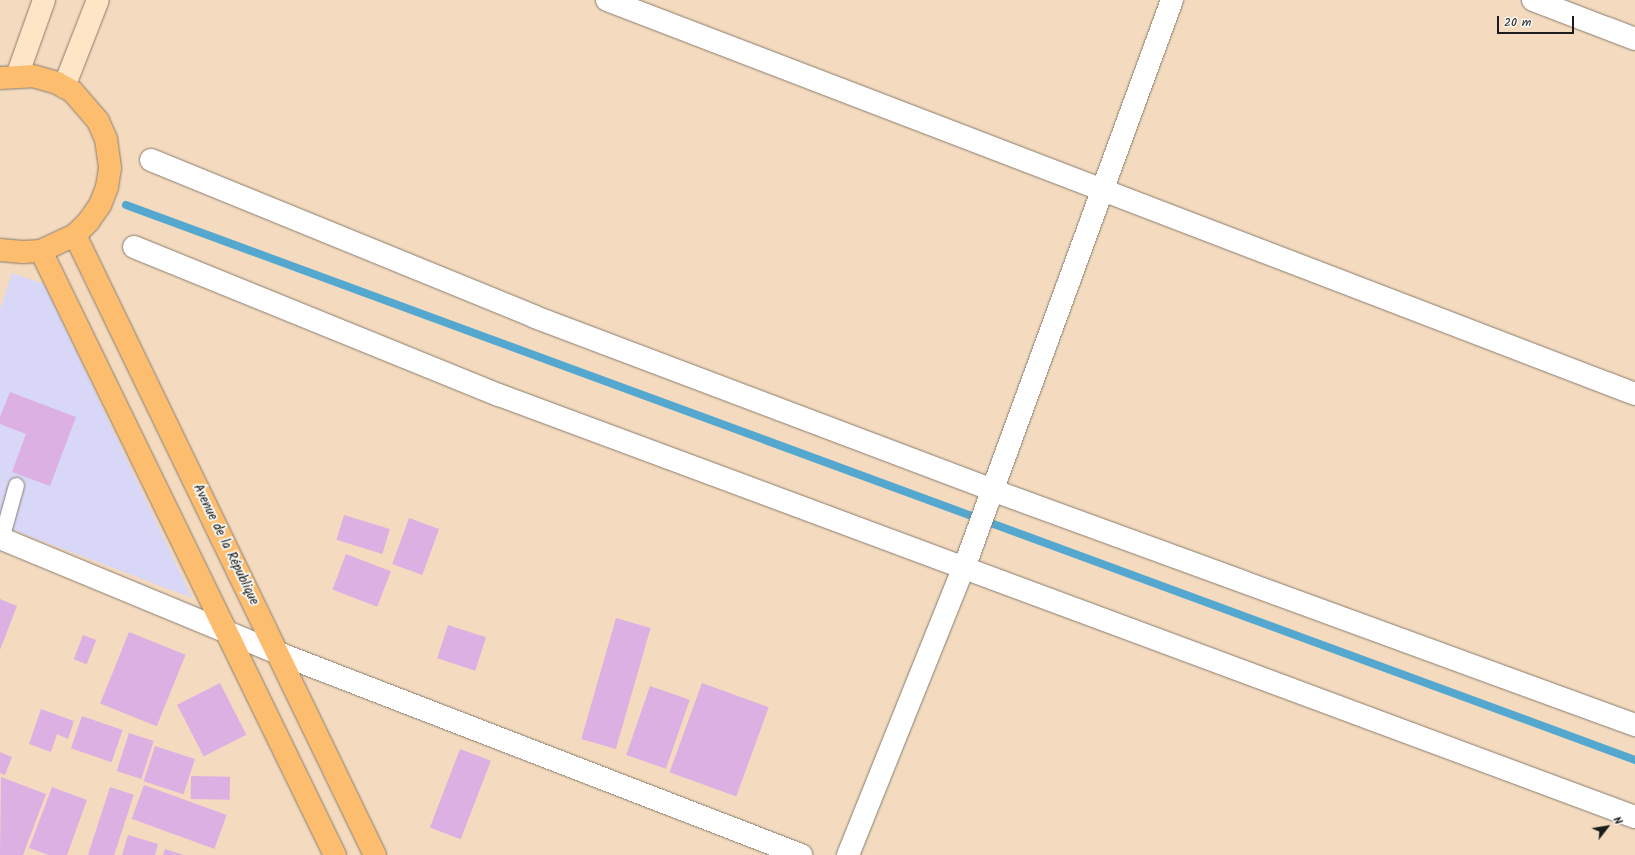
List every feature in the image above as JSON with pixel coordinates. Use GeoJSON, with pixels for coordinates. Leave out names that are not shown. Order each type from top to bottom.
{"type":"FeatureCollection","features":[{"type":"Feature","properties":{"kind":"main road"},"geometry":{"type":"LineString","coordinates":[[2,256],[41,251],[75,235],[89,221],[100,205],[107,187],[109,158],[98,121],[87,106],[64,87],[41,78],[8,77],[44,0]]}},
{"type":"Feature","properties":{"kind":"main road"},"geometry":{"type":"LineString","coordinates":[[64,87],[98,0]]}},
{"type":"Feature","properties":{"kind":"main road","name":"Avenue de la République"},"geometry":{"type":"LineString","coordinates":[[75,235],[376,855]]}},
{"type":"Feature","properties":{"kind":"main road"},"geometry":{"type":"LineString","coordinates":[[41,251],[335,855]]}},
{"type":"Feature","properties":{"kind":"street"},"geometry":{"type":"LineString","coordinates":[[607,0],[1103,188],[1635,394]]}},
{"type":"Feature","properties":{"kind":"street"},"geometry":{"type":"LineString","coordinates":[[848,855],[966,562],[1172,0]]}},
{"type":"Feature","properties":{"kind":"street"},"geometry":{"type":"LineString","coordinates":[[1533,0],[1635,39]]}},
{"type":"Feature","properties":{"kind":"street"},"geometry":{"type":"LineString","coordinates":[[151,160],[536,317],[990,496],[1635,725]]}},
{"type":"Feature","properties":{"kind":"street"},"geometry":{"type":"LineString","coordinates":[[134,247],[499,395],[966,562],[1635,817]]}},
{"type":"Feature","properties":{"kind":"street"},"geometry":{"type":"LineString","coordinates":[[0,538],[278,653],[801,855]]}},
{"type":"Feature","properties":{"kind":"lane"},"geometry":{"type":"LineString","coordinates":[[0,538],[16,485]]}},
{"type":"Feature","properties":{"kind":"shaded area"},"geometry":{"type":"Polygon","coordinates":[[[12,273],[44,284],[192,598],[0,525],[0,310],[12,273]]]}},
{"type":"Feature","properties":{"kind":"building"},"geometry":{"type":"Polygon","coordinates":[[[10,392],[76,417],[50,486],[12,472],[26,434],[0,424],[0,417],[10,392]]]}},
{"type":"Feature","properties":{"kind":"building"},"geometry":{"type":"Polygon","coordinates":[[[344,515],[390,529],[382,554],[336,540],[344,515]]]}},
{"type":"Feature","properties":{"kind":"building"},"geometry":{"type":"Polygon","coordinates":[[[409,518],[439,529],[422,575],[392,564],[409,518]]]}},
{"type":"Feature","properties":{"kind":"building"},"geometry":{"type":"Polygon","coordinates":[[[346,554],[391,571],[377,607],[332,589],[346,554]]]}},
{"type":"Feature","properties":{"kind":"building"},"geometry":{"type":"Polygon","coordinates":[[[0,599],[17,606],[0,650],[0,599]]]}},
{"type":"Feature","properties":{"kind":"building"},"geometry":{"type":"Polygon","coordinates":[[[616,618],[651,628],[616,749],[581,739],[616,618]]]}},
{"type":"Feature","properties":{"kind":"building"},"geometry":{"type":"Polygon","coordinates":[[[448,625],[486,637],[475,671],[437,658],[448,625]]]}},
{"type":"Feature","properties":{"kind":"building"},"geometry":{"type":"Polygon","coordinates":[[[129,632],[186,655],[157,726],[100,703],[129,632]]]}},
{"type":"Feature","properties":{"kind":"building"},"geometry":{"type":"Polygon","coordinates":[[[83,635],[96,640],[87,664],[74,659],[83,635]]]}},
{"type":"Feature","properties":{"kind":"building"},"geometry":{"type":"Polygon","coordinates":[[[220,683],[246,735],[204,756],[177,705],[220,683]]]}},
{"type":"Feature","properties":{"kind":"building"},"geometry":{"type":"Polygon","coordinates":[[[702,683],[769,707],[736,797],[670,772],[702,683]]]}},
{"type":"Feature","properties":{"kind":"building"},"geometry":{"type":"Polygon","coordinates":[[[650,686],[690,700],[666,769],[626,755],[650,686]]]}},
{"type":"Feature","properties":{"kind":"building"},"geometry":{"type":"Polygon","coordinates":[[[41,709],[74,721],[68,739],[57,734],[51,752],[29,744],[41,709]]]}},
{"type":"Feature","properties":{"kind":"building"},"geometry":{"type":"Polygon","coordinates":[[[82,716],[123,730],[112,762],[71,748],[82,716]]]}},
{"type":"Feature","properties":{"kind":"building"},"geometry":{"type":"Polygon","coordinates":[[[129,733],[154,741],[141,779],[117,771],[129,733]]]}},
{"type":"Feature","properties":{"kind":"building"},"geometry":{"type":"Polygon","coordinates":[[[155,746],[195,759],[184,794],[144,781],[155,746]]]}},
{"type":"Feature","properties":{"kind":"building"},"geometry":{"type":"Polygon","coordinates":[[[460,749],[491,761],[461,839],[430,827],[460,749]]]}},
{"type":"Feature","properties":{"kind":"building"},"geometry":{"type":"Polygon","coordinates":[[[0,752],[12,757],[5,775],[0,773],[0,752]]]}},
{"type":"Feature","properties":{"kind":"building"},"geometry":{"type":"Polygon","coordinates":[[[191,776],[230,777],[230,800],[191,799],[191,776]]]}},
{"type":"Feature","properties":{"kind":"building"},"geometry":{"type":"Polygon","coordinates":[[[1,777],[46,794],[23,855],[0,855],[1,777]]]}},
{"type":"Feature","properties":{"kind":"building"},"geometry":{"type":"Polygon","coordinates":[[[144,785],[227,815],[214,849],[132,819],[144,785]]]}},
{"type":"Feature","properties":{"kind":"building"},"geometry":{"type":"Polygon","coordinates":[[[52,787],[87,800],[67,855],[49,855],[29,848],[52,787]]]}},
{"type":"Feature","properties":{"kind":"building"},"geometry":{"type":"Polygon","coordinates":[[[110,787],[134,795],[114,855],[88,855],[110,787]]]}},
{"type":"Feature","properties":{"kind":"building"},"geometry":{"type":"Polygon","coordinates":[[[128,835],[158,844],[155,855],[122,855],[128,835]]]}},
{"type":"Feature","properties":{"kind":"building"},"geometry":{"type":"Polygon","coordinates":[[[165,849],[184,855],[163,855],[165,849]]]}},
{"type":"Feature","properties":{"kind":"waterway"},"geometry":{"type":"LineString","coordinates":[[126,205],[1635,760]]}}]}
